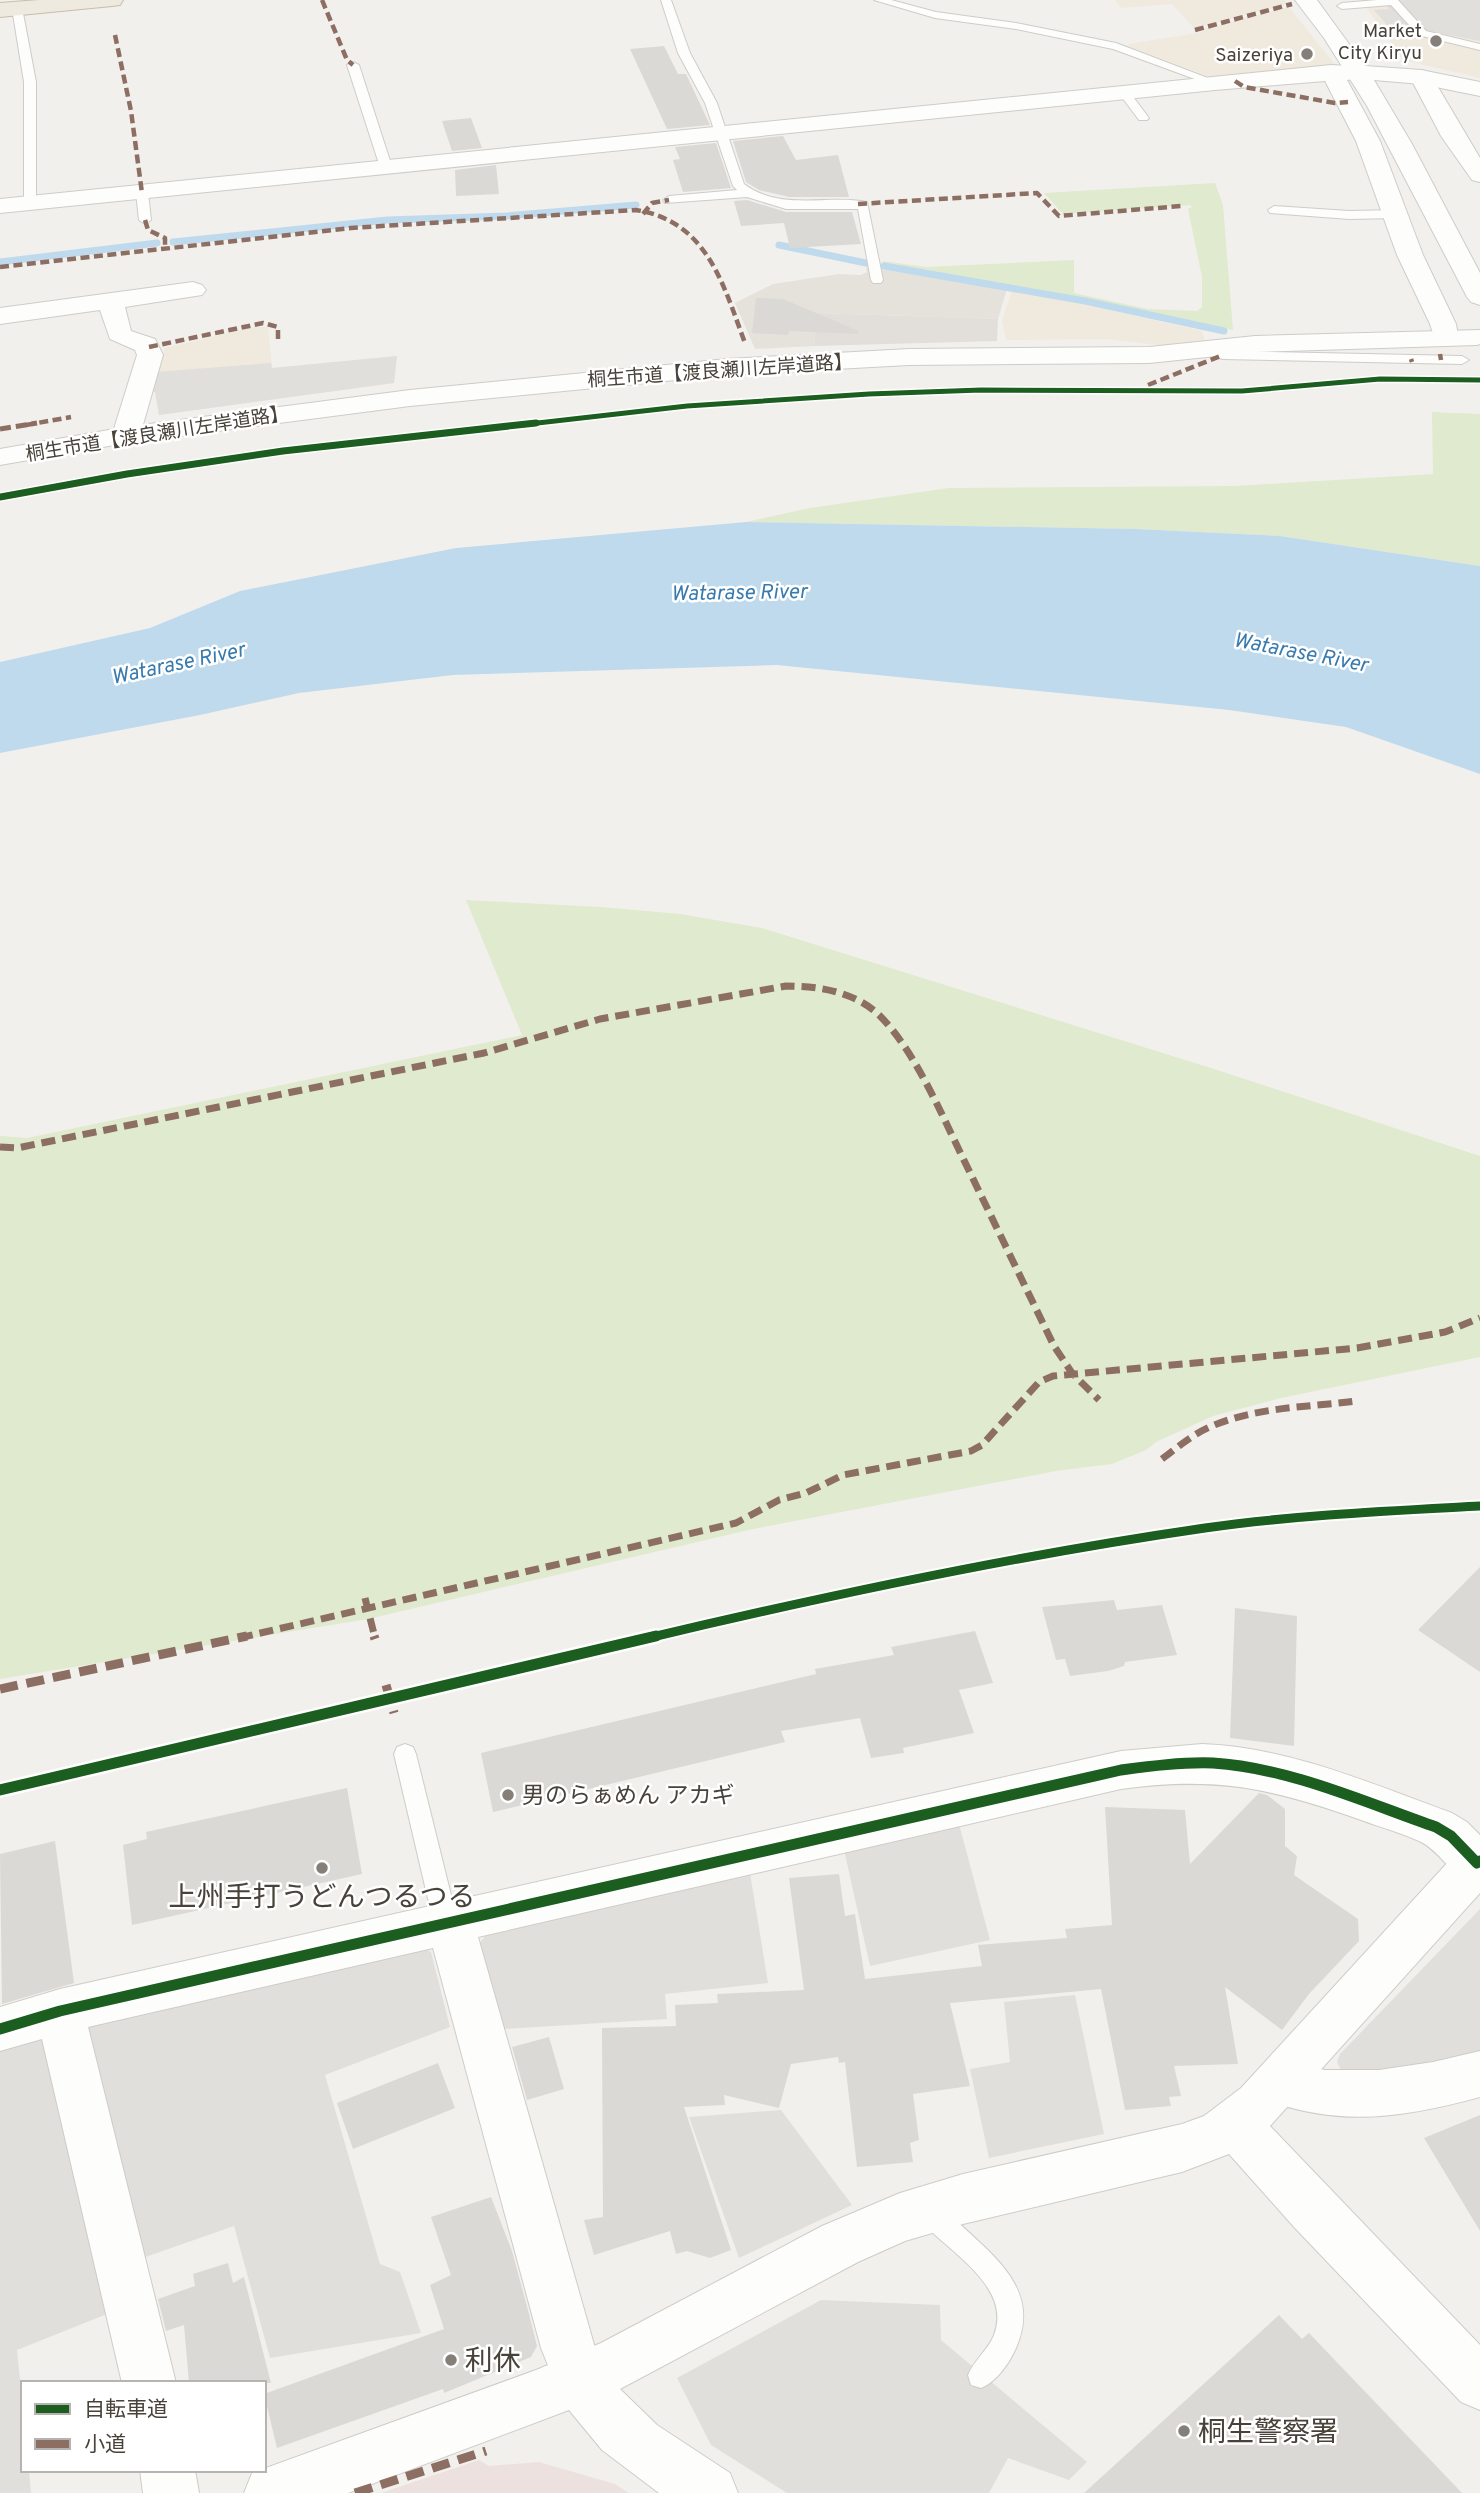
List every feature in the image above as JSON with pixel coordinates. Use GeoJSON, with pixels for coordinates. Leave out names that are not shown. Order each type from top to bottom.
{"type":"FeatureCollection","features":[{"type":"Feature","properties":{"kind":"highway"},"geometry":{"type":"LineString","coordinates":[[8,9],[48,3],[112,0]]}},
{"type":"Feature","properties":{"kind":"street"},"geometry":{"type":"LineString","coordinates":[[1306,0],[1359,72],[1480,297]]}},
{"type":"Feature","properties":{"kind":"street"},"geometry":{"type":"LineString","coordinates":[[1340,3],[1367,39],[1399,96]]}},
{"type":"Feature","properties":{"kind":"street"},"geometry":{"type":"LineString","coordinates":[[1331,72],[1368,141],[1410,255],[1443,324],[1445,336]]}},
{"type":"Feature","properties":{"kind":"street"},"geometry":{"type":"LineString","coordinates":[[0,206],[1331,72],[1421,77],[1480,89]]}},
{"type":"Feature","properties":{"kind":"street"},"geometry":{"type":"LineString","coordinates":[[1421,77],[1453,136],[1480,175]]}},
{"type":"Feature","properties":{"kind":"street"},"geometry":{"type":"LineString","coordinates":[[1412,118],[1430,152]]}},
{"type":"Feature","properties":{"kind":"street"},"geometry":{"type":"LineString","coordinates":[[0,316],[193,290]]}},
{"type":"Feature","properties":{"kind":"street"},"geometry":{"type":"LineString","coordinates":[[110,301],[120,333],[123,337],[146,345],[150,355],[126,435]]}},
{"type":"Feature","properties":{"kind":"street","name":"桐生市道【渡良瀬川左岸道路】"},"geometry":{"type":"LineString","coordinates":[[0,457],[126,435],[410,398],[727,367],[923,357],[1149,355],[1255,344],[1477,337]]}},
{"type":"Feature","properties":{"kind":"street"},"geometry":{"type":"LineString","coordinates":[[0,2029],[60,2011],[1121,1770],[1192,1762],[1266,1772],[1436,1827],[1451,1836],[1478,1862],[1259,2105],[1236,2124],[1205,2141],[900,2218],[840,2244],[620,2362],[272,2493]]}},
{"type":"Feature","properties":{"kind":"street"},"geometry":{"type":"LineString","coordinates":[[450,1923],[561,2322],[580,2379],[607,2419],[625,2436],[710,2493]]}},
{"type":"Feature","properties":{"kind":"street"},"geometry":{"type":"LineString","coordinates":[[60,2011],[149,2381]]}},
{"type":"Feature","properties":{"kind":"street"},"geometry":{"type":"LineString","coordinates":[[1279,2082],[1296,2090],[1334,2094],[1440,2085],[1480,2074]]}},
{"type":"Feature","properties":{"kind":"street"},"geometry":{"type":"LineString","coordinates":[[1236,2124],[1312,2209],[1480,2383]]}},
{"type":"Feature","properties":{"kind":"street"},"geometry":{"type":"LineString","coordinates":[[166,2472],[170,2493]]}},
{"type":"Feature","properties":{"kind":"lane"},"geometry":{"type":"LineString","coordinates":[[666,0],[684,53],[711,103],[739,186],[748,193],[786,205],[863,205],[877,280]]}},
{"type":"Feature","properties":{"kind":"lane"},"geometry":{"type":"LineString","coordinates":[[879,0],[935,15],[1016,26],[1116,46],[1215,83]]}},
{"type":"Feature","properties":{"kind":"lane"},"geometry":{"type":"LineString","coordinates":[[1340,3],[1392,1],[1422,33],[1480,47]]}},
{"type":"Feature","properties":{"kind":"lane"},"geometry":{"type":"LineString","coordinates":[[8,9],[30,82],[30,204]]}},
{"type":"Feature","properties":{"kind":"lane"},"geometry":{"type":"LineString","coordinates":[[353,65],[386,167]]}},
{"type":"Feature","properties":{"kind":"lane"},"geometry":{"type":"LineString","coordinates":[[1124,92],[1143,118]]}},
{"type":"Feature","properties":{"kind":"lane"},"geometry":{"type":"LineString","coordinates":[[142,193],[145,220]]}},
{"type":"Feature","properties":{"kind":"lane"},"geometry":{"type":"LineString","coordinates":[[669,200],[748,193]]}},
{"type":"Feature","properties":{"kind":"lane"},"geometry":{"type":"LineString","coordinates":[[1274,210],[1349,215],[1396,214]]}},
{"type":"Feature","properties":{"kind":"lane"},"geometry":{"type":"LineString","coordinates":[[1201,349],[1223,355],[1462,360]]}},
{"type":"Feature","properties":{"kind":"lane"},"geometry":{"type":"LineString","coordinates":[[405,1754],[440,1899],[450,1923]]}},
{"type":"Feature","properties":{"kind":"lane"},"geometry":{"type":"LineString","coordinates":[[928,2209],[939,2225],[986,2264],[1000,2281],[1009,2303],[1011,2321],[1006,2340],[981,2375]]}},
{"type":"Feature","properties":{"kind":"shaded area"},"geometry":{"type":"Polygon","coordinates":[[[1115,0],[1285,0],[1288,4],[1194,28],[1172,4],[1121,8],[1115,0]]]}},
{"type":"Feature","properties":{"kind":"shaded area","name":"Market City Kiryu"},"geometry":{"type":"Polygon","coordinates":[[[1361,0],[1480,0],[1480,78],[1403,60],[1361,0]]]}},
{"type":"Feature","properties":{"kind":"shaded area"},"geometry":{"type":"Polygon","coordinates":[[[1382,0],[1480,0],[1480,41],[1433,32],[1419,38],[1400,40],[1374,10],[1389,9],[1382,0]]]}},
{"type":"Feature","properties":{"kind":"shaded area"},"geometry":{"type":"Polygon","coordinates":[[[1289,7],[1336,66],[1213,78],[1128,46],[1203,32],[1201,30],[1289,7]]]}},
{"type":"Feature","properties":{"kind":"shaded area"},"geometry":{"type":"Polygon","coordinates":[[[866,267],[1007,289],[998,319],[817,313],[814,346],[755,349],[735,303],[773,284],[839,274],[861,275],[867,272],[866,267]]]}},
{"type":"Feature","properties":{"kind":"shaded area"},"geometry":{"type":"Polygon","coordinates":[[[1012,291],[1202,331],[1205,342],[1167,346],[1107,339],[1006,340],[1002,320],[1012,291]]]}},
{"type":"Feature","properties":{"kind":"shaded area"},"geometry":{"type":"Polygon","coordinates":[[[817,313],[998,319],[997,341],[814,346],[817,313]]]}},
{"type":"Feature","properties":{"kind":"shaded area"},"geometry":{"type":"Polygon","coordinates":[[[254,327],[268,327],[272,368],[397,356],[394,383],[159,415],[155,392],[149,392],[165,348],[254,327]]]}},
{"type":"Feature","properties":{"kind":"shaded area"},"geometry":{"type":"Polygon","coordinates":[[[397,356],[394,383],[159,415],[155,392],[149,392],[155,372],[271,363],[272,368],[397,356]]]}},
{"type":"Feature","properties":{"kind":"shaded area"},"geometry":{"type":"Polygon","coordinates":[[[959,1824],[990,1940],[870,1966],[844,1850],[959,1824]]]}},
{"type":"Feature","properties":{"kind":"shaded area"},"geometry":{"type":"Polygon","coordinates":[[[750,1873],[768,1983],[665,1994],[667,2019],[503,2029],[477,1947],[485,1936],[750,1873]]]}},
{"type":"Feature","properties":{"kind":"shaded area"},"geometry":{"type":"Polygon","coordinates":[[[1480,1909],[1480,2056],[1351,2074],[1341,2070],[1337,2062],[1340,2054],[1480,1909]]]}},
{"type":"Feature","properties":{"kind":"shaded area"},"geometry":{"type":"Polygon","coordinates":[[[421,1947],[431,1952],[450,2027],[325,2075],[380,2264],[400,2272],[421,2333],[270,2358],[234,2226],[134,2261],[78,2025],[421,1947]]]}},
{"type":"Feature","properties":{"kind":"shaded area"},"geometry":{"type":"Polygon","coordinates":[[[1075,1995],[1104,2134],[989,2158],[970,2069],[1010,2062],[1004,2002],[1075,1995]]]}},
{"type":"Feature","properties":{"kind":"shaded area"},"geometry":{"type":"Polygon","coordinates":[[[47,2031],[117,2310],[17,2350],[21,2389],[21,2472],[29,2472],[31,2493],[0,2493],[0,2046],[47,2031]]]}},
{"type":"Feature","properties":{"kind":"shaded area"},"geometry":{"type":"Polygon","coordinates":[[[781,2110],[852,2205],[739,2258],[689,2117],[781,2110]]]}},
{"type":"Feature","properties":{"kind":"shaded area"},"geometry":{"type":"Polygon","coordinates":[[[821,2300],[940,2305],[941,2340],[1087,2462],[1069,2480],[1008,2458],[989,2493],[787,2493],[711,2445],[677,2378],[821,2300]]]}},
{"type":"Feature","properties":{"kind":"shaded area"},"geometry":{"type":"Polygon","coordinates":[[[479,2460],[489,2466],[539,2462],[615,2484],[629,2493],[381,2493],[479,2460]]]}},
{"type":"Feature","properties":{"kind":"green space"},"geometry":{"type":"Polygon","coordinates":[[[1215,183],[1223,205],[1233,330],[1085,299],[884,264],[882,261],[926,267],[1074,260],[1074,293],[1148,309],[1197,311],[1202,307],[1202,277],[1188,209],[1192,207],[1190,205],[1063,214],[1044,193],[1215,183]]]}},
{"type":"Feature","properties":{"kind":"green space"},"geometry":{"type":"Polygon","coordinates":[[[1432,412],[1480,414],[1480,566],[1280,536],[1136,529],[746,522],[810,508],[949,488],[1235,486],[1433,474],[1432,412]]]}},
{"type":"Feature","properties":{"kind":"green space"},"geometry":{"type":"Polygon","coordinates":[[[466,900],[680,914],[762,928],[1214,1069],[1480,1156],[1480,1357],[1281,1398],[1213,1416],[1112,1464],[1056,1471],[753,1529],[368,1619],[0,1679],[0,1136],[27,1138],[522,1035],[466,900]]]}},
{"type":"Feature","properties":{"kind":"water","name":"Watarase River"},"geometry":{"type":"Polygon","coordinates":[[[746,522],[1136,529],[1280,536],[1480,566],[1480,774],[1346,727],[1229,710],[777,665],[453,675],[299,693],[0,753],[0,662],[150,628],[240,591],[456,548],[746,522]]]}},
{"type":"Feature","properties":{"kind":"building"},"geometry":{"type":"Polygon","coordinates":[[[664,46],[678,74],[686,74],[710,125],[667,129],[630,49],[664,46]]]}},
{"type":"Feature","properties":{"kind":"building"},"geometry":{"type":"Polygon","coordinates":[[[471,118],[482,148],[452,151],[442,121],[471,118]]]}},
{"type":"Feature","properties":{"kind":"building"},"geometry":{"type":"Polygon","coordinates":[[[783,136],[796,160],[838,155],[849,197],[789,197],[759,190],[746,182],[733,141],[783,136]]]}},
{"type":"Feature","properties":{"kind":"building"},"geometry":{"type":"Polygon","coordinates":[[[716,143],[731,188],[683,192],[673,160],[680,159],[675,147],[716,143]]]}},
{"type":"Feature","properties":{"kind":"building"},"geometry":{"type":"Polygon","coordinates":[[[496,165],[499,194],[456,196],[455,170],[496,165]]]}},
{"type":"Feature","properties":{"kind":"building"},"geometry":{"type":"Polygon","coordinates":[[[747,200],[786,212],[852,212],[861,244],[790,248],[784,223],[741,226],[734,201],[747,200]]]}},
{"type":"Feature","properties":{"kind":"building"},"geometry":{"type":"Polygon","coordinates":[[[756,298],[783,299],[859,331],[858,334],[789,331],[788,335],[752,333],[756,298]]]}},
{"type":"Feature","properties":{"kind":"building"},"geometry":{"type":"Polygon","coordinates":[[[1480,1567],[1480,1672],[1418,1630],[1480,1567]]]}},
{"type":"Feature","properties":{"kind":"building"},"geometry":{"type":"Polygon","coordinates":[[[1114,1600],[1117,1610],[1162,1605],[1177,1655],[1125,1662],[1124,1666],[1108,1671],[1070,1676],[1065,1659],[1056,1660],[1042,1607],[1114,1600]]]}},
{"type":"Feature","properties":{"kind":"building"},"geometry":{"type":"Polygon","coordinates":[[[1235,1608],[1297,1616],[1294,1746],[1230,1738],[1235,1608]]]}},
{"type":"Feature","properties":{"kind":"building"},"geometry":{"type":"Polygon","coordinates":[[[975,1631],[993,1683],[959,1690],[974,1733],[903,1748],[904,1753],[871,1758],[860,1718],[781,1731],[785,1742],[493,1812],[481,1753],[816,1674],[815,1669],[894,1655],[891,1647],[975,1631]]]}},
{"type":"Feature","properties":{"kind":"building"},"geometry":{"type":"Polygon","coordinates":[[[347,1788],[362,1874],[132,1925],[123,1845],[147,1839],[146,1832],[347,1788]]]}},
{"type":"Feature","properties":{"kind":"building"},"geometry":{"type":"Polygon","coordinates":[[[1259,1793],[1267,1795],[1285,1809],[1285,1846],[1297,1856],[1294,1875],[1358,1919],[1359,1941],[1309,1994],[1282,2030],[1225,1987],[1238,2064],[1174,2066],[1181,2096],[1169,2097],[1171,2106],[1125,2110],[1101,1989],[950,2003],[970,2086],[913,2094],[919,2140],[910,2143],[913,2162],[857,2167],[845,2062],[839,2063],[838,2057],[791,2064],[779,2108],[724,2095],[725,2105],[684,2107],[731,2250],[710,2258],[687,2251],[676,2254],[670,2231],[594,2255],[584,2220],[603,2217],[602,2028],[676,2026],[675,2005],[718,2003],[717,1994],[804,1990],[789,1878],[839,1874],[845,1916],[855,1914],[865,1979],[982,1966],[978,1945],[1067,1938],[1065,1929],[1112,1925],[1105,1807],[1185,1810],[1190,1864],[1259,1793]]]}},
{"type":"Feature","properties":{"kind":"building"},"geometry":{"type":"Polygon","coordinates":[[[55,1841],[74,1983],[2,2004],[0,1854],[55,1841]]]}},
{"type":"Feature","properties":{"kind":"building"},"geometry":{"type":"Polygon","coordinates":[[[549,2037],[564,2089],[527,2100],[512,2047],[549,2037]]]}},
{"type":"Feature","properties":{"kind":"building"},"geometry":{"type":"Polygon","coordinates":[[[438,2063],[455,2108],[353,2149],[337,2103],[438,2063]]]}},
{"type":"Feature","properties":{"kind":"building"},"geometry":{"type":"Polygon","coordinates":[[[1480,2115],[1480,2231],[1424,2138],[1480,2115]]]}},
{"type":"Feature","properties":{"kind":"building"},"geometry":{"type":"Polygon","coordinates":[[[491,2197],[512,2251],[537,2346],[531,2357],[444,2393],[443,2389],[277,2448],[266,2393],[444,2329],[430,2285],[451,2275],[431,2217],[491,2197]]]}},
{"type":"Feature","properties":{"kind":"building"},"geometry":{"type":"Polygon","coordinates":[[[228,2263],[233,2283],[244,2277],[271,2383],[189,2381],[184,2325],[166,2331],[158,2299],[195,2286],[193,2274],[228,2263]]]}},
{"type":"Feature","properties":{"kind":"building"},"geometry":{"type":"Polygon","coordinates":[[[1279,2315],[1302,2339],[1309,2333],[1462,2493],[1084,2493],[1279,2315]]]}},
{"type":"Feature","properties":{"kind":"waterway"},"geometry":{"type":"LineString","coordinates":[[173,242],[387,220],[506,216],[636,205]]}},
{"type":"Feature","properties":{"kind":"waterway"},"geometry":{"type":"LineString","coordinates":[[0,262],[157,243]]}},
{"type":"Feature","properties":{"kind":"waterway"},"geometry":{"type":"LineString","coordinates":[[779,245],[866,263]]}},
{"type":"Feature","properties":{"kind":"waterway"},"geometry":{"type":"LineString","coordinates":[[884,266],[1085,301],[1224,331]]}},
{"type":"Feature","properties":{"kind":"marked path"},"geometry":{"type":"LineString","coordinates":[[322,0],[347,60],[353,65]]}},
{"type":"Feature","properties":{"kind":"marked path"},"geometry":{"type":"LineString","coordinates":[[1195,30],[1292,4]]}},
{"type":"Feature","properties":{"kind":"marked path"},"geometry":{"type":"LineString","coordinates":[[115,35],[131,111],[142,193]]}},
{"type":"Feature","properties":{"kind":"marked path"},"geometry":{"type":"LineString","coordinates":[[1235,81],[1244,87],[1335,103],[1348,102]]}},
{"type":"Feature","properties":{"kind":"marked path"},"geometry":{"type":"LineString","coordinates":[[858,204],[1037,193],[1059,216],[1181,206]]}},
{"type":"Feature","properties":{"kind":"marked path"},"geometry":{"type":"LineString","coordinates":[[643,214],[652,203],[669,200]]}},
{"type":"Feature","properties":{"kind":"marked path"},"geometry":{"type":"LineString","coordinates":[[0,267],[351,228],[636,210],[670,219],[698,242],[726,291],[745,343]]}},
{"type":"Feature","properties":{"kind":"marked path"},"geometry":{"type":"LineString","coordinates":[[145,220],[148,230],[165,238],[165,246]]}},
{"type":"Feature","properties":{"kind":"marked path"},"geometry":{"type":"LineString","coordinates":[[149,347],[263,323],[278,327],[278,341]]}},
{"type":"Feature","properties":{"kind":"marked path"},"geometry":{"type":"LineString","coordinates":[[1440,354],[1441,360]]}},
{"type":"Feature","properties":{"kind":"marked path"},"geometry":{"type":"LineString","coordinates":[[1148,385],[1223,355]]}},
{"type":"Feature","properties":{"kind":"marked path"},"geometry":{"type":"LineString","coordinates":[[0,429],[71,417]]}},
{"type":"Feature","properties":{"kind":"marked path"},"geometry":{"type":"LineString","coordinates":[[0,1147],[17,1148],[484,1053],[600,1019],[786,986],[814,986],[854,998],[879,1015],[896,1036],[933,1096],[1054,1346],[1072,1373],[1099,1400]]}},
{"type":"Feature","properties":{"kind":"marked path"},"geometry":{"type":"LineString","coordinates":[[0,1689],[367,1610],[736,1523],[779,1500],[806,1493],[843,1475],[971,1451],[982,1445],[1039,1382],[1053,1376],[1357,1348],[1445,1332],[1480,1318]]}},
{"type":"Feature","properties":{"kind":"marked path"},"geometry":{"type":"LineString","coordinates":[[1162,1459],[1198,1433],[1222,1422],[1271,1412],[1356,1401]]}},
{"type":"Feature","properties":{"kind":"marked path"},"geometry":{"type":"LineString","coordinates":[[365,1598],[375,1639]]}},
{"type":"Feature","properties":{"kind":"marked path"},"geometry":{"type":"LineString","coordinates":[[386,1685],[394,1713]]}},
{"type":"Feature","properties":{"kind":"marked path"},"geometry":{"type":"LineString","coordinates":[[355,2493],[486,2451]]}},
{"type":"Feature","properties":{"kind":"cycle path"},"geometry":{"type":"LineString","coordinates":[[0,497],[127,474],[283,451],[687,406],[981,390],[1242,391],[1380,379],[1480,380]]}},
{"type":"Feature","properties":{"kind":"cycle path"},"geometry":{"type":"LineString","coordinates":[[0,1790],[770,1609],[990,1563],[1207,1528],[1333,1514],[1480,1506]]}},
{"type":"Feature","properties":{"kind":"cycle path"},"geometry":{"type":"LineString","coordinates":[[0,2029],[60,2011],[1148,1766],[1215,1764],[1281,1775],[1436,1827],[1451,1836],[1477,1863],[1480,1861]]}},
{"type":"Feature","properties":{"kind":"place","name":"Market City Kiryu"},"geometry":{"type":"Point","coordinates":[1436,41]}},
{"type":"Feature","properties":{"kind":"place","name":"Saizeriya"},"geometry":{"type":"Point","coordinates":[1307,54]}},
{"type":"Feature","properties":{"kind":"place","name":"男のらぁめん アカギ"},"geometry":{"type":"Point","coordinates":[508,1795]}},
{"type":"Feature","properties":{"kind":"place","name":"上州手打うどんつるつる"},"geometry":{"type":"Point","coordinates":[322,1868]}},
{"type":"Feature","properties":{"kind":"place","name":"利休"},"geometry":{"type":"Point","coordinates":[451,2360]}},
{"type":"Feature","properties":{"kind":"place","name":"桐生警察署"},"geometry":{"type":"Point","coordinates":[1184,2431]}}]}
